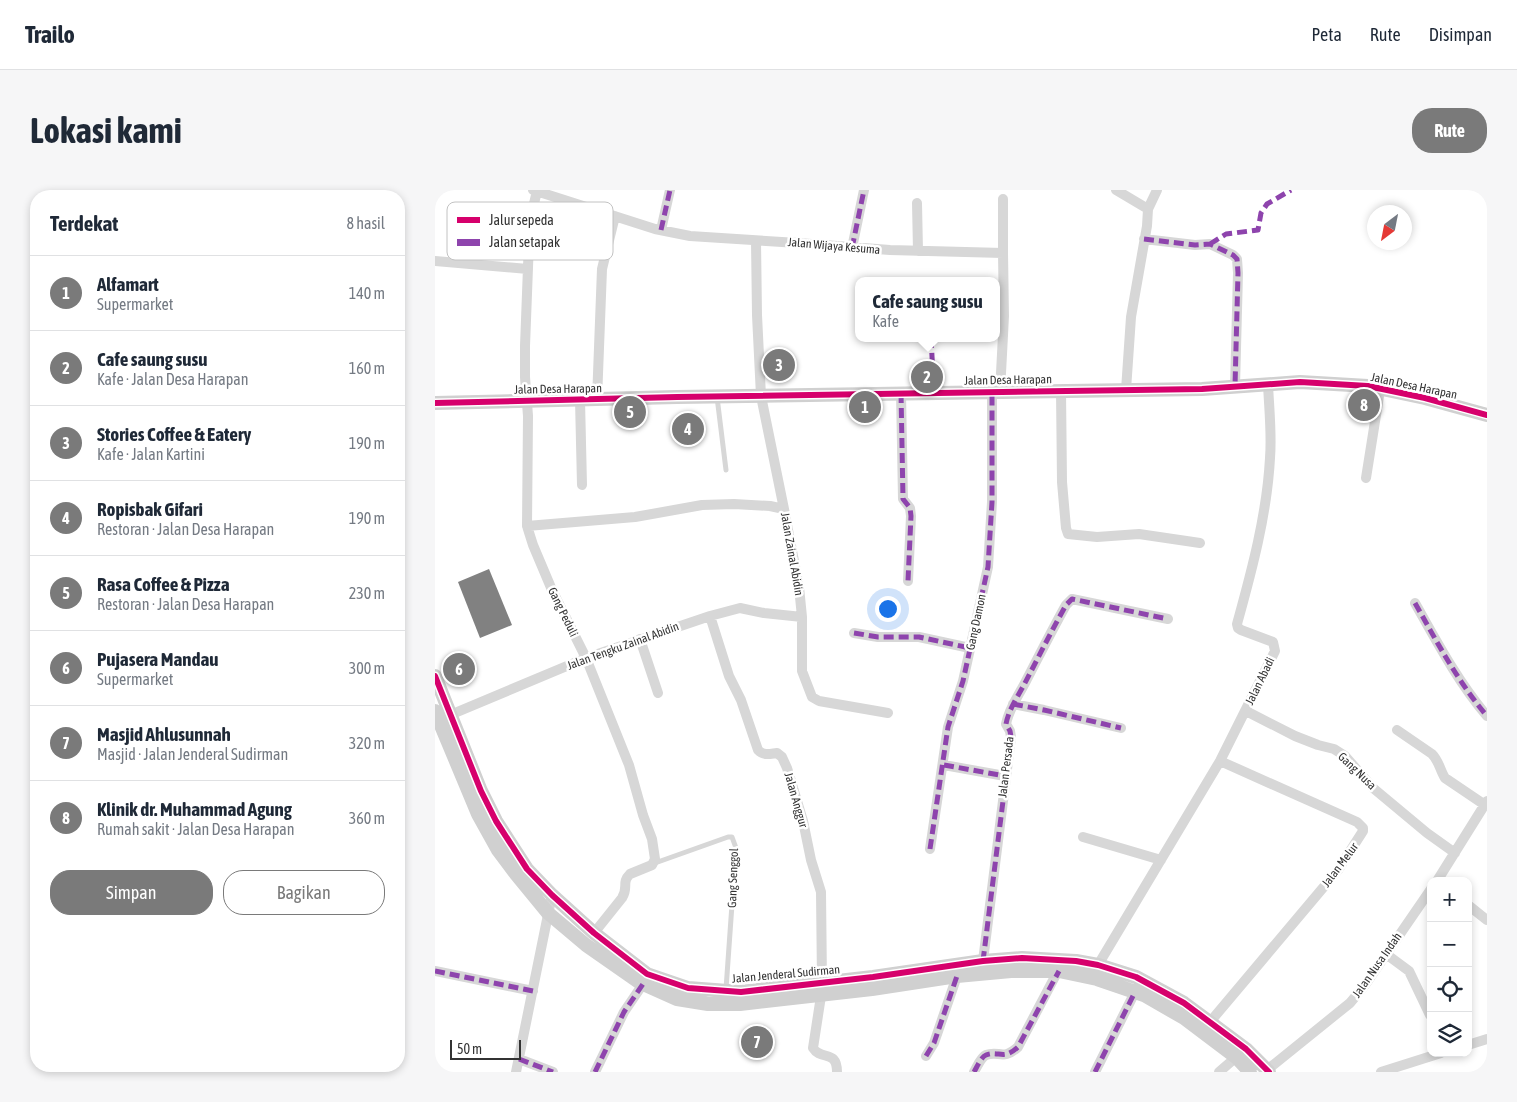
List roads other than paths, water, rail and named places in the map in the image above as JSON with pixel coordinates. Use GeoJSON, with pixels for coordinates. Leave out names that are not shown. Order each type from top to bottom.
{"type":"FeatureCollection","features":[{"type":"Feature","properties":{"kind":"street"},"geometry":{"type":"LineString","coordinates":[[661,230],[670,190]]}},
{"type":"Feature","properties":{"kind":"street"},"geometry":{"type":"LineString","coordinates":[[852,248],[864,190]]}},
{"type":"Feature","properties":{"kind":"street"},"geometry":{"type":"LineString","coordinates":[[1116,190],[1148,209]]}},
{"type":"Feature","properties":{"kind":"street"},"geometry":{"type":"LineString","coordinates":[[1126,390],[1131,317],[1148,209],[1157,190]]}},
{"type":"Feature","properties":{"kind":"street","name":"Jalan Wijaya Kesuma"},"geometry":{"type":"LineString","coordinates":[[535,191],[570,202]]}},
{"type":"Feature","properties":{"kind":"street"},"geometry":{"type":"LineString","coordinates":[[996,392],[1004,316],[1003,199]]}},
{"type":"Feature","properties":{"kind":"street"},"geometry":{"type":"LineString","coordinates":[[917,203],[918,251]]}},
{"type":"Feature","properties":{"kind":"street"},"geometry":{"type":"LineString","coordinates":[[613,224],[615,216]]}},
{"type":"Feature","properties":{"kind":"street","name":"Jalan Wijaya Kesuma"},"geometry":{"type":"LineString","coordinates":[[615,216],[661,230],[690,236],[798,242],[852,248],[1003,252]]}},
{"type":"Feature","properties":{"kind":"street"},"geometry":{"type":"LineString","coordinates":[[1144,239],[1210,244],[1233,255],[1237,259],[1235,386]]}},
{"type":"Feature","properties":{"kind":"street","name":"Jalan Zainal Abidin"},"geometry":{"type":"LineString","coordinates":[[756,241],[761,396],[799,586],[802,617],[802,671],[812,697],[827,704],[888,713]]}},
{"type":"Feature","properties":{"kind":"street","name":"Gang Peduli"},"geometry":{"type":"LineString","coordinates":[[529,260],[525,346],[527,526],[552,590],[585,658],[629,765],[652,840],[654,863]]}},
{"type":"Feature","properties":{"kind":"street"},"geometry":{"type":"LineString","coordinates":[[597,400],[601,269],[603,260]]}},
{"type":"Feature","properties":{"kind":"street"},"geometry":{"type":"LineString","coordinates":[[435,261],[528,269]]}},
{"type":"Feature","properties":{"kind":"street","name":"Jalan Desa Harapan"},"geometry":{"type":"LineString","coordinates":[[435,403],[1202,389],[1300,382],[1368,386],[1425,398],[1487,415]]}},
{"type":"Feature","properties":{"kind":"street","name":"Jalan Abadi"},"geometry":{"type":"LineString","coordinates":[[1098,965],[1220,761],[1246,712],[1275,650],[1273,642],[1241,630],[1237,626],[1267,494],[1271,455],[1268,384]]}},
{"type":"Feature","properties":{"kind":"street"},"geometry":{"type":"LineString","coordinates":[[1366,478],[1380,390]]}},
{"type":"Feature","properties":{"kind":"street"},"geometry":{"type":"LineString","coordinates":[[1061,391],[1062,482],[1068,534],[1097,537],[1139,534],[1200,543]]}},
{"type":"Feature","properties":{"kind":"street","name":"Gang Damon"},"geometry":{"type":"LineString","coordinates":[[931,849],[948,727],[963,681],[988,568],[996,392]]}},
{"type":"Feature","properties":{"kind":"street"},"geometry":{"type":"LineString","coordinates":[[901,393],[903,499],[910,508],[911,516],[907,581]]}},
{"type":"Feature","properties":{"kind":"street"},"geometry":{"type":"LineString","coordinates":[[580,400],[582,484]]}},
{"type":"Feature","properties":{"kind":"street"},"geometry":{"type":"LineString","coordinates":[[527,526],[635,517],[702,505],[734,504],[784,508]]}},
{"type":"Feature","properties":{"kind":"street","name":"Jalan Persada"},"geometry":{"type":"LineString","coordinates":[[983,961],[1011,737],[1006,724],[1013,704],[1065,605],[1072,599],[1168,619]]}},
{"type":"Feature","properties":{"kind":"street"},"geometry":{"type":"LineString","coordinates":[[1415,603],[1470,695],[1487,716]]}},
{"type":"Feature","properties":{"kind":"street","name":"Jalan Tengku Zainal Abidin"},"geometry":{"type":"LineString","coordinates":[[450,714],[585,658],[709,616],[740,608],[764,613],[802,617]]}},
{"type":"Feature","properties":{"kind":"street","name":"Jalan Anggur"},"geometry":{"type":"LineString","coordinates":[[709,616],[729,676],[741,700],[758,750],[762,754],[767,755],[777,753],[787,768],[821,892],[822,989]]}},
{"type":"Feature","properties":{"kind":"street"},"geometry":{"type":"LineString","coordinates":[[854,633],[878,637],[919,637],[970,648]]}},
{"type":"Feature","properties":{"kind":"street"},"geometry":{"type":"LineString","coordinates":[[640,639],[658,693]]}},
{"type":"Feature","properties":{"kind":"street","name":"Jalan Jenderal Sudirman"},"geometry":{"type":"LineString","coordinates":[[435,676],[481,791],[496,821],[527,869],[552,895],[594,932],[647,974],[688,988],[741,992],[822,989],[1061,965],[1098,965],[1136,977],[1184,1003],[1210,1022],[1241,1053],[1250,1072]]}},
{"type":"Feature","properties":{"kind":"street"},"geometry":{"type":"LineString","coordinates":[[1013,704],[1121,728]]}},
{"type":"Feature","properties":{"kind":"street","name":"Jalan Jenderal Sudirman"},"geometry":{"type":"LineString","coordinates":[[435,711],[478,814],[498,850],[548,913],[586,945],[643,984],[677,999],[708,1004],[740,1004],[822,989],[873,977],[983,961],[1022,958],[1061,965],[1144,995],[1268,1071]]}},
{"type":"Feature","properties":{"kind":"street","name":"Gang Nusa"},"geometry":{"type":"LineString","coordinates":[[1246,712],[1295,736],[1317,745],[1334,749],[1345,756],[1373,788],[1427,833],[1455,853]]}},
{"type":"Feature","properties":{"kind":"street"},"geometry":{"type":"LineString","coordinates":[[1397,730],[1437,759],[1445,778],[1486,803],[1439,877]]}},
{"type":"Feature","properties":{"kind":"street","name":"Jalan Melur"},"geometry":{"type":"LineString","coordinates":[[1210,1022],[1338,870],[1363,831],[1363,828],[1357,822],[1220,761]]}},
{"type":"Feature","properties":{"kind":"street"},"geometry":{"type":"LineString","coordinates":[[943,765],[1005,776]]}},
{"type":"Feature","properties":{"kind":"street"},"geometry":{"type":"LineString","coordinates":[[1083,837],[1161,860]]}},
{"type":"Feature","properties":{"kind":"street"},"geometry":{"type":"LineString","coordinates":[[594,932],[623,898],[626,892],[625,883],[627,876],[654,863]]}},
{"type":"Feature","properties":{"kind":"street"},"geometry":{"type":"LineString","coordinates":[[516,1072],[552,895]]}},
{"type":"Feature","properties":{"kind":"street","name":"Jalan Nusa Indah"},"geometry":{"type":"LineString","coordinates":[[1268,1071],[1350,1003],[1365,985],[1427,895]]}},
{"type":"Feature","properties":{"kind":"street"},"geometry":{"type":"LineString","coordinates":[[1472,908],[1487,920]]}},
{"type":"Feature","properties":{"kind":"street"},"geometry":{"type":"LineString","coordinates":[[1386,954],[1409,971],[1428,1012]]}},
{"type":"Feature","properties":{"kind":"street"},"geometry":{"type":"LineString","coordinates":[[974,1072],[982,1058],[987,1055],[1003,1055],[1012,1052],[1018,1047],[1061,965]]}},
{"type":"Feature","properties":{"kind":"street"},"geometry":{"type":"LineString","coordinates":[[435,971],[533,991]]}},
{"type":"Feature","properties":{"kind":"street"},"geometry":{"type":"LineString","coordinates":[[927,1056],[934,1043],[957,976]]}},
{"type":"Feature","properties":{"kind":"street"},"geometry":{"type":"LineString","coordinates":[[595,1072],[624,1012],[643,984]]}},
{"type":"Feature","properties":{"kind":"street"},"geometry":{"type":"LineString","coordinates":[[822,989],[813,1048],[818,1053],[832,1057],[837,1064],[837,1072]]}},
{"type":"Feature","properties":{"kind":"street"},"geometry":{"type":"LineString","coordinates":[[1095,1072],[1135,992]]}},
{"type":"Feature","properties":{"kind":"street"},"geometry":{"type":"LineString","coordinates":[[1472,1044],[1487,1039]]}},
{"type":"Feature","properties":{"kind":"street"},"geometry":{"type":"LineString","coordinates":[[1219,1072],[1241,1053]]}},
{"type":"Feature","properties":{"kind":"street"},"geometry":{"type":"LineString","coordinates":[[1381,1072],[1428,1057]]}},
{"type":"Feature","properties":{"kind":"street"},"geometry":{"type":"LineString","coordinates":[[519,1059],[553,1072]]}},
{"type":"Feature","properties":{"kind":"lane"},"geometry":{"type":"LineString","coordinates":[[717,397],[726,470]]}},
{"type":"Feature","properties":{"kind":"lane","name":"Gang Senggol"},"geometry":{"type":"LineString","coordinates":[[654,863],[732,837],[736,848],[726,991]]}},
{"type":"Feature","properties":{"kind":"place","name":"Stories Coffee & Eatery"},"geometry":{"type":"Point","coordinates":[779,365]}},
{"type":"Feature","properties":{"kind":"place","name":"Cafe saung susu"},"geometry":{"type":"Point","coordinates":[927,377]}},
{"type":"Feature","properties":{"kind":"place","name":"Klinik dr. Muhammad Agung"},"geometry":{"type":"Point","coordinates":[1364,405]}},
{"type":"Feature","properties":{"kind":"place","name":"Alfamart"},"geometry":{"type":"Point","coordinates":[865,407]}},
{"type":"Feature","properties":{"kind":"place","name":"Rasa Coffee & Pizza"},"geometry":{"type":"Point","coordinates":[630,412]}},
{"type":"Feature","properties":{"kind":"place","name":"Ropisbak Gifari"},"geometry":{"type":"Point","coordinates":[688,429]}},
{"type":"Feature","properties":{"kind":"place","name":"Pujasera Mandau"},"geometry":{"type":"Point","coordinates":[459,669]}},
{"type":"Feature","properties":{"kind":"place","name":"Masjid Ahlusunnah"},"geometry":{"type":"Point","coordinates":[757,1042]}}]}
